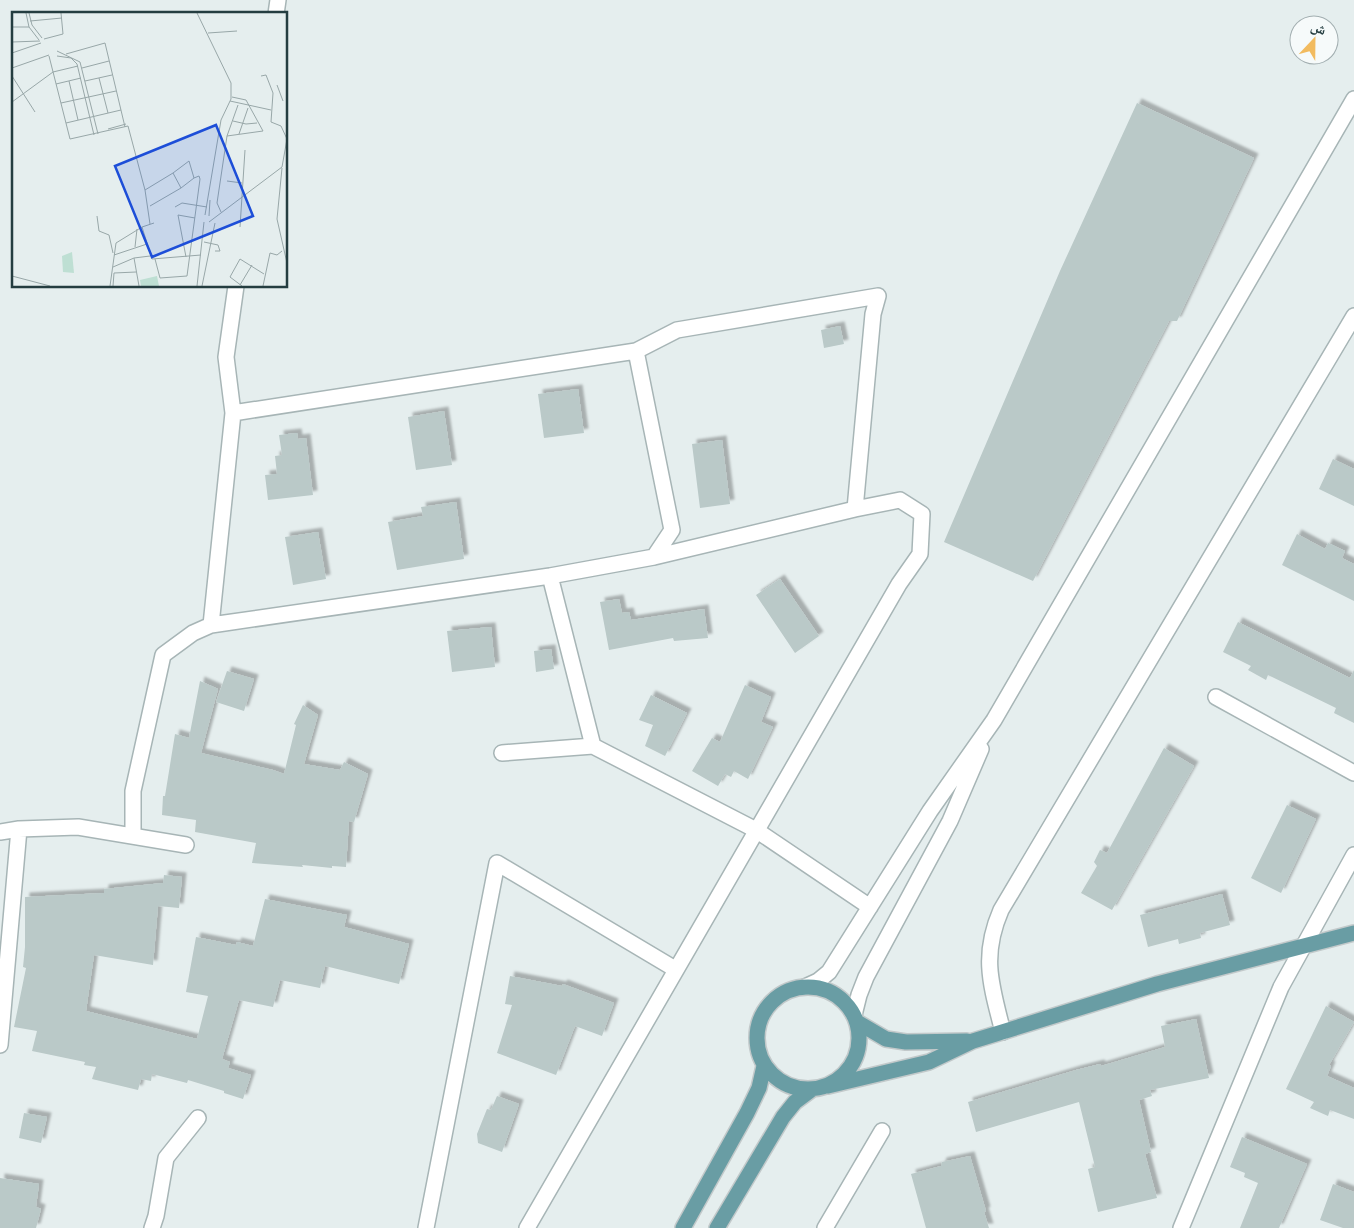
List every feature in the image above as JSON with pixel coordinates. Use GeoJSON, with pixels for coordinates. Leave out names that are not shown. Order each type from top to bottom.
{"type":"FeatureCollection","features":[{"type":"Feature","properties":{"kind":"main road"},"geometry":{"type":"LineString","coordinates":[[828,1086],[843,1076],[854,1062],[859,1047],[859,1030],[855,1018],[845,1002],[832,992],[816,987],[805,987],[784,992],[771,1002],[762,1015],[756,1032],[757,1050],[764,1066],[777,1079],[793,1088],[811,1090],[828,1086],[929,1062],[973,1041],[1156,984],[1354,933]]}},
{"type":"Feature","properties":{"kind":"main road"},"geometry":{"type":"LineString","coordinates":[[855,1018],[886,1039],[906,1042],[973,1041]]}},
{"type":"Feature","properties":{"kind":"main road"},"geometry":{"type":"LineString","coordinates":[[683,1228],[747,1113],[759,1088],[764,1066]]}},
{"type":"Feature","properties":{"kind":"main road"},"geometry":{"type":"LineString","coordinates":[[717,1228],[783,1118],[795,1102],[811,1090]]}},
{"type":"Feature","properties":{"kind":"street"},"geometry":{"type":"LineString","coordinates":[[805,987],[818,981],[830,972],[930,811],[994,720],[1354,99]]}},
{"type":"Feature","properties":{"kind":"street"},"geometry":{"type":"LineString","coordinates":[[211,624],[233,413],[226,357],[236,288]]}},
{"type":"Feature","properties":{"kind":"street"},"geometry":{"type":"LineString","coordinates":[[233,413],[636,351],[677,330],[878,296],[873,314],[855,509]]}},
{"type":"Feature","properties":{"kind":"street"},"geometry":{"type":"LineString","coordinates":[[1003,1032],[988,962],[994,925],[1001,910],[1354,316]]}},
{"type":"Feature","properties":{"kind":"street"},"geometry":{"type":"LineString","coordinates":[[636,351],[672,530],[654,557]]}},
{"type":"Feature","properties":{"kind":"street"},"geometry":{"type":"LineString","coordinates":[[133,836],[134,791],[163,656],[193,633],[211,624],[550,576],[654,557],[900,500],[922,514],[920,554],[899,584],[526,1228]]}},
{"type":"Feature","properties":{"kind":"street"},"geometry":{"type":"LineString","coordinates":[[550,576],[593,746]]}},
{"type":"Feature","properties":{"kind":"street"},"geometry":{"type":"LineString","coordinates":[[1216,697],[1354,773]]}},
{"type":"Feature","properties":{"kind":"street"},"geometry":{"type":"LineString","coordinates":[[855,1018],[859,995],[866,977],[950,821],[994,720]]}},
{"type":"Feature","properties":{"kind":"street"},"geometry":{"type":"LineString","coordinates":[[502,753],[593,746],[756,830],[870,907]]}},
{"type":"Feature","properties":{"kind":"street"},"geometry":{"type":"LineString","coordinates":[[0,832],[19,829],[78,827],[186,844]]}},
{"type":"Feature","properties":{"kind":"street"},"geometry":{"type":"LineString","coordinates":[[0,1045],[19,829]]}},
{"type":"Feature","properties":{"kind":"street"},"geometry":{"type":"LineString","coordinates":[[1181,1228],[1281,987],[1354,855]]}},
{"type":"Feature","properties":{"kind":"street"},"geometry":{"type":"LineString","coordinates":[[426,1228],[497,863],[675,969]]}},
{"type":"Feature","properties":{"kind":"street"},"geometry":{"type":"LineString","coordinates":[[152,1228],[156,1216],[166,1158],[198,1118]]}},
{"type":"Feature","properties":{"kind":"street"},"geometry":{"type":"LineString","coordinates":[[825,1228],[882,1131]]}},
{"type":"Feature","properties":{"kind":"building"},"geometry":{"type":"Polygon","coordinates":[[[1137,103],[1254,158],[1177,321],[1169,321],[1033,581],[944,542],[1060,271],[1137,103]]]}},
{"type":"Feature","properties":{"kind":"building"},"geometry":{"type":"Polygon","coordinates":[[[840,326],[844,344],[824,348],[821,330],[840,326]]]}},
{"type":"Feature","properties":{"kind":"building"},"geometry":{"type":"Polygon","coordinates":[[[578,389],[584,433],[544,438],[538,394],[578,389]]]}},
{"type":"Feature","properties":{"kind":"building"},"geometry":{"type":"Polygon","coordinates":[[[444,411],[452,465],[416,470],[408,417],[444,411]]]}},
{"type":"Feature","properties":{"kind":"building"},"geometry":{"type":"Polygon","coordinates":[[[297,433],[298,439],[306,438],[313,495],[268,500],[265,475],[277,474],[275,456],[282,455],[279,435],[297,433]]]}},
{"type":"Feature","properties":{"kind":"building"},"geometry":{"type":"Polygon","coordinates":[[[722,440],[730,504],[700,508],[692,444],[722,440]]]}},
{"type":"Feature","properties":{"kind":"building"},"geometry":{"type":"Polygon","coordinates":[[[1333,459],[1354,469],[1354,506],[1319,489],[1333,459]]]}},
{"type":"Feature","properties":{"kind":"building"},"geometry":{"type":"Polygon","coordinates":[[[456,502],[464,559],[397,570],[388,522],[423,516],[421,507],[456,502]]]}},
{"type":"Feature","properties":{"kind":"building"},"geometry":{"type":"Polygon","coordinates":[[[318,532],[326,579],[293,585],[285,537],[318,532]]]}},
{"type":"Feature","properties":{"kind":"building"},"geometry":{"type":"Polygon","coordinates":[[[1297,534],[1325,549],[1328,543],[1345,551],[1342,558],[1354,564],[1354,601],[1282,565],[1297,534]]]}},
{"type":"Feature","properties":{"kind":"building"},"geometry":{"type":"Polygon","coordinates":[[[780,579],[819,636],[795,653],[756,595],[780,579]]]}},
{"type":"Feature","properties":{"kind":"building"},"geometry":{"type":"Polygon","coordinates":[[[619,599],[622,613],[629,612],[631,620],[704,609],[708,638],[674,641],[673,638],[609,650],[600,602],[619,599]]]}},
{"type":"Feature","properties":{"kind":"building"},"geometry":{"type":"Polygon","coordinates":[[[1238,622],[1350,678],[1354,670],[1354,723],[1334,713],[1336,708],[1268,675],[1266,680],[1248,670],[1251,666],[1223,652],[1238,622]]]}},
{"type":"Feature","properties":{"kind":"building"},"geometry":{"type":"Polygon","coordinates":[[[491,627],[495,667],[452,672],[447,631],[491,627]]]}},
{"type":"Feature","properties":{"kind":"building"},"geometry":{"type":"Polygon","coordinates":[[[551,649],[554,669],[536,672],[534,651],[551,649]]]}},
{"type":"Feature","properties":{"kind":"building"},"geometry":{"type":"Polygon","coordinates":[[[227,671],[254,679],[244,711],[216,702],[227,671]]]}},
{"type":"Feature","properties":{"kind":"building"},"geometry":{"type":"Polygon","coordinates":[[[200,681],[218,689],[201,753],[284,774],[296,725],[294,724],[303,705],[318,715],[304,764],[340,770],[344,762],[368,774],[354,822],[349,821],[346,867],[332,866],[332,868],[302,865],[303,867],[252,863],[256,843],[195,832],[196,820],[162,815],[163,796],[165,796],[175,734],[189,738],[200,681]]]}},
{"type":"Feature","properties":{"kind":"building"},"geometry":{"type":"Polygon","coordinates":[[[745,685],[771,697],[761,722],[773,727],[748,779],[734,771],[731,777],[725,774],[718,786],[692,771],[712,738],[720,742],[745,685]]]}},
{"type":"Feature","properties":{"kind":"building"},"geometry":{"type":"Polygon","coordinates":[[[651,695],[687,713],[665,756],[645,746],[653,725],[639,720],[651,695]]]}},
{"type":"Feature","properties":{"kind":"building"},"geometry":{"type":"Polygon","coordinates":[[[1164,748],[1194,766],[1112,910],[1081,893],[1097,866],[1094,862],[1100,850],[1107,853],[1164,748]]]}},
{"type":"Feature","properties":{"kind":"building"},"geometry":{"type":"Polygon","coordinates":[[[1287,805],[1316,819],[1281,893],[1251,878],[1287,805]]]}},
{"type":"Feature","properties":{"kind":"building"},"geometry":{"type":"Polygon","coordinates":[[[164,875],[182,877],[179,908],[158,906],[153,965],[94,955],[86,1011],[197,1039],[208,996],[186,992],[196,937],[236,945],[237,942],[253,946],[265,899],[347,915],[344,927],[409,944],[399,984],[325,966],[320,988],[280,980],[273,1007],[239,1000],[222,1059],[230,1062],[228,1068],[251,1075],[243,1099],[188,1080],[187,1083],[152,1074],[151,1081],[141,1079],[138,1090],[92,1079],[96,1067],[84,1065],[85,1062],[32,1051],[37,1031],[14,1027],[26,968],[23,967],[25,897],[104,893],[104,889],[163,883],[164,875]]]}},
{"type":"Feature","properties":{"kind":"building"},"geometry":{"type":"Polygon","coordinates":[[[1222,894],[1230,925],[1200,933],[1201,938],[1179,944],[1178,939],[1148,947],[1140,915],[1222,894]]]}},
{"type":"Feature","properties":{"kind":"building"},"geometry":{"type":"Polygon","coordinates":[[[510,976],[562,986],[563,984],[614,1003],[602,1036],[575,1026],[556,1075],[497,1053],[512,1005],[505,1004],[510,976]]]}},
{"type":"Feature","properties":{"kind":"building"},"geometry":{"type":"Polygon","coordinates":[[[1326,1006],[1354,1022],[1329,1065],[1331,1066],[1327,1076],[1354,1088],[1354,1119],[1330,1110],[1328,1116],[1310,1108],[1314,1102],[1286,1089],[1326,1006]]]}},
{"type":"Feature","properties":{"kind":"building"},"geometry":{"type":"Polygon","coordinates":[[[1196,1019],[1209,1078],[1150,1090],[1152,1096],[1139,1100],[1151,1152],[1145,1154],[1157,1198],[1098,1212],[1088,1169],[1095,1167],[1079,1102],[976,1132],[968,1102],[1076,1070],[1100,1064],[1101,1066],[1165,1047],[1161,1026],[1196,1019]]]}},
{"type":"Feature","properties":{"kind":"building"},"geometry":{"type":"Polygon","coordinates":[[[497,1096],[519,1104],[502,1152],[478,1143],[477,1134],[487,1109],[491,1110],[497,1096]]]}},
{"type":"Feature","properties":{"kind":"building"},"geometry":{"type":"Polygon","coordinates":[[[24,1113],[47,1117],[41,1143],[19,1138],[24,1113]]]}},
{"type":"Feature","properties":{"kind":"building"},"geometry":{"type":"Polygon","coordinates":[[[1242,1137],[1307,1164],[1279,1228],[1240,1228],[1258,1183],[1244,1177],[1245,1173],[1230,1167],[1242,1137]]]}},
{"type":"Feature","properties":{"kind":"building"},"geometry":{"type":"Polygon","coordinates":[[[970,1156],[989,1228],[926,1228],[911,1174],[941,1166],[942,1162],[970,1156]]]}},
{"type":"Feature","properties":{"kind":"building"},"geometry":{"type":"Polygon","coordinates":[[[0,1178],[39,1184],[36,1207],[41,1209],[36,1228],[0,1228],[0,1178]]]}},
{"type":"Feature","properties":{"kind":"building"},"geometry":{"type":"Polygon","coordinates":[[[1333,1184],[1354,1192],[1354,1228],[1343,1228],[1320,1220],[1333,1184]]]}}]}
